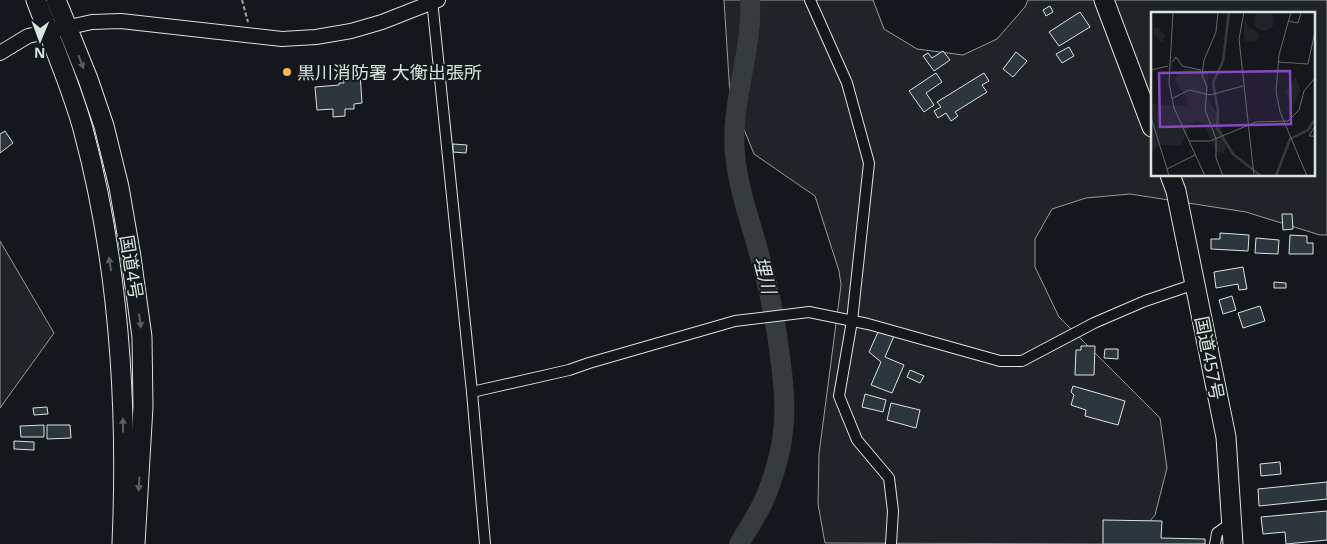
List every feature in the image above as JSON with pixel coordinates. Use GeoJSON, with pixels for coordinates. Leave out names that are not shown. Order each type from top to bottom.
{"type":"FeatureCollection","features":[{"type":"Feature","properties":{"kind":"highway","name":"国道4号"},"geometry":{"type":"LineString","coordinates":[[36,0],[66,75],[83,128],[103,222],[119,325],[124,422],[122,544]]}},
{"type":"Feature","properties":{"kind":"highway","name":"国道4号"},"geometry":{"type":"LineString","coordinates":[[56,0],[104,126],[131,257],[142,337],[143,407],[135,544]]}},
{"type":"Feature","properties":{"kind":"highway"},"geometry":{"type":"LineString","coordinates":[[1104,0],[1151,124]]}},
{"type":"Feature","properties":{"kind":"highway","name":"国道457号"},"geometry":{"type":"LineString","coordinates":[[1170,176],[1176,190],[1226,437],[1233,544]]}},
{"type":"Feature","properties":{"kind":"street"},"geometry":{"type":"LineString","coordinates":[[810,0],[847,82],[868,162],[852,321],[839,396],[857,440],[889,478],[893,510],[891,544]]}},
{"type":"Feature","properties":{"kind":"street"},"geometry":{"type":"LineString","coordinates":[[0,53],[28,36],[92,22],[121,21],[251,36],[282,38],[316,37],[351,31],[382,22],[434,1],[485,544]]}},
{"type":"Feature","properties":{"kind":"street"},"geometry":{"type":"LineString","coordinates":[[472,392],[569,370],[735,321],[809,312],[852,321],[1000,360],[1022,361],[1094,323],[1146,301],[1195,284]]}},
{"type":"Feature","properties":{"kind":"street"},"geometry":{"type":"LineString","coordinates":[[1215,544],[1217,533],[1232,523]]}},
{"type":"Feature","properties":{"kind":"path"},"geometry":{"type":"LineString","coordinates":[[242,0],[251,36]]}},
{"type":"Feature","properties":{"kind":"shaded area"},"geometry":{"type":"Polygon","coordinates":[[[724,0],[873,0],[884,29],[917,49],[963,55],[997,39],[1025,7],[1028,0],[1327,0],[1327,235],[1320,235],[1246,212],[1130,194],[1086,198],[1052,209],[1035,239],[1035,267],[1059,317],[1160,418],[1167,468],[1155,515],[1130,544],[825,543],[818,504],[819,454],[841,285],[839,271],[815,196],[754,154],[730,95],[724,0]]]}},
{"type":"Feature","properties":{"kind":"shaded area"},"geometry":{"type":"Polygon","coordinates":[[[0,241],[54,333],[0,408],[0,241]]]}},
{"type":"Feature","properties":{"kind":"building"},"geometry":{"type":"Polygon","coordinates":[[[1050,6],[1053,12],[1046,16],[1043,10],[1050,6]]]}},
{"type":"Feature","properties":{"kind":"building"},"geometry":{"type":"Polygon","coordinates":[[[1080,12],[1090,27],[1059,46],[1049,32],[1080,12]]]}},
{"type":"Feature","properties":{"kind":"building"},"geometry":{"type":"Polygon","coordinates":[[[1069,47],[1074,56],[1062,63],[1056,54],[1069,47]]]}},
{"type":"Feature","properties":{"kind":"building"},"geometry":{"type":"Polygon","coordinates":[[[943,51],[950,60],[934,71],[923,56],[928,53],[932,58],[943,51]]]}},
{"type":"Feature","properties":{"kind":"building"},"geometry":{"type":"Polygon","coordinates":[[[1016,52],[1027,61],[1013,77],[1003,69],[1016,52]]]}},
{"type":"Feature","properties":{"kind":"building"},"geometry":{"type":"Polygon","coordinates":[[[360,73],[362,103],[354,104],[354,109],[345,109],[345,116],[333,117],[333,109],[317,110],[315,87],[339,85],[339,83],[344,83],[343,74],[360,73]]]}},
{"type":"Feature","properties":{"kind":"building"},"geometry":{"type":"Polygon","coordinates":[[[936,73],[942,82],[926,93],[934,105],[924,112],[909,91],[936,73]]]}},
{"type":"Feature","properties":{"kind":"building"},"geometry":{"type":"Polygon","coordinates":[[[984,73],[989,81],[982,85],[987,92],[955,112],[958,116],[951,121],[946,113],[938,118],[934,111],[941,107],[937,102],[984,73]]]}},
{"type":"Feature","properties":{"kind":"building"},"geometry":{"type":"Polygon","coordinates":[[[5,131],[13,143],[0,153],[0,134],[5,131]]]}},
{"type":"Feature","properties":{"kind":"building"},"geometry":{"type":"Polygon","coordinates":[[[453,144],[467,145],[466,153],[453,152],[453,144]]]}},
{"type":"Feature","properties":{"kind":"building"},"geometry":{"type":"Polygon","coordinates":[[[1282,214],[1292,214],[1293,229],[1283,230],[1282,214]]]}},
{"type":"Feature","properties":{"kind":"building"},"geometry":{"type":"Polygon","coordinates":[[[1220,233],[1249,235],[1248,251],[1211,249],[1211,239],[1220,239],[1220,233]]]}},
{"type":"Feature","properties":{"kind":"building"},"geometry":{"type":"Polygon","coordinates":[[[1290,235],[1307,236],[1307,243],[1313,243],[1313,254],[1289,254],[1290,235]]]}},
{"type":"Feature","properties":{"kind":"building"},"geometry":{"type":"Polygon","coordinates":[[[1256,238],[1279,240],[1278,254],[1255,253],[1256,238]]]}},
{"type":"Feature","properties":{"kind":"building"},"geometry":{"type":"Polygon","coordinates":[[[1243,267],[1247,289],[1239,290],[1238,284],[1216,288],[1214,272],[1243,267]]]}},
{"type":"Feature","properties":{"kind":"building"},"geometry":{"type":"Polygon","coordinates":[[[1274,282],[1286,283],[1286,288],[1274,288],[1274,282]]]}},
{"type":"Feature","properties":{"kind":"building"},"geometry":{"type":"Polygon","coordinates":[[[1232,296],[1236,310],[1223,314],[1219,300],[1232,296]]]}},
{"type":"Feature","properties":{"kind":"building"},"geometry":{"type":"Polygon","coordinates":[[[1260,306],[1265,321],[1243,328],[1238,313],[1260,306]]]}},
{"type":"Feature","properties":{"kind":"building"},"geometry":{"type":"Polygon","coordinates":[[[879,330],[894,336],[885,357],[904,365],[892,393],[871,385],[881,362],[869,352],[879,330]]]}},
{"type":"Feature","properties":{"kind":"building"},"geometry":{"type":"Polygon","coordinates":[[[1081,346],[1095,346],[1094,375],[1075,375],[1076,350],[1081,350],[1081,346]]]}},
{"type":"Feature","properties":{"kind":"building"},"geometry":{"type":"Polygon","coordinates":[[[1105,349],[1118,349],[1118,359],[1104,358],[1105,349]]]}},
{"type":"Feature","properties":{"kind":"building"},"geometry":{"type":"Polygon","coordinates":[[[910,370],[924,376],[920,383],[907,377],[910,370]]]}},
{"type":"Feature","properties":{"kind":"building"},"geometry":{"type":"Polygon","coordinates":[[[1073,386],[1125,401],[1118,425],[1085,416],[1086,410],[1071,405],[1074,395],[1071,392],[1073,386]]]}},
{"type":"Feature","properties":{"kind":"building"},"geometry":{"type":"Polygon","coordinates":[[[865,394],[886,400],[883,412],[862,407],[865,394]]]}},
{"type":"Feature","properties":{"kind":"building"},"geometry":{"type":"Polygon","coordinates":[[[891,403],[920,410],[916,428],[887,420],[891,403]]]}},
{"type":"Feature","properties":{"kind":"building"},"geometry":{"type":"Polygon","coordinates":[[[47,407],[48,414],[34,415],[33,408],[47,407]]]}},
{"type":"Feature","properties":{"kind":"building"},"geometry":{"type":"Polygon","coordinates":[[[44,425],[44,437],[21,437],[20,426],[44,425]]]}},
{"type":"Feature","properties":{"kind":"building"},"geometry":{"type":"Polygon","coordinates":[[[47,425],[70,425],[71,438],[47,439],[47,425]]]}},
{"type":"Feature","properties":{"kind":"building"},"geometry":{"type":"Polygon","coordinates":[[[14,441],[34,442],[34,450],[14,449],[14,441]]]}},
{"type":"Feature","properties":{"kind":"building"},"geometry":{"type":"Polygon","coordinates":[[[1280,462],[1281,474],[1261,476],[1260,464],[1280,462]]]}},
{"type":"Feature","properties":{"kind":"building"},"geometry":{"type":"Polygon","coordinates":[[[1327,482],[1327,499],[1259,506],[1258,489],[1327,482]]]}},
{"type":"Feature","properties":{"kind":"building"},"geometry":{"type":"Polygon","coordinates":[[[1327,511],[1327,540],[1286,544],[1285,532],[1263,534],[1261,517],[1327,511]]]}},
{"type":"Feature","properties":{"kind":"building"},"geometry":{"type":"Polygon","coordinates":[[[1103,520],[1162,521],[1161,538],[1205,539],[1205,544],[1103,544],[1103,520]]]}},
{"type":"Feature","properties":{"kind":"waterway","name":"埋川"},"geometry":{"type":"LineString","coordinates":[[739,544],[762,505],[771,484],[781,447],[784,415],[782,373],[773,310],[764,270],[742,193],[735,154],[734,135],[738,96],[748,39],[750,0]]}},
{"type":"Feature","properties":{"kind":"place","name":"黒川消防署 大衡出張所"},"geometry":{"type":"Point","coordinates":[287,72]}}]}
